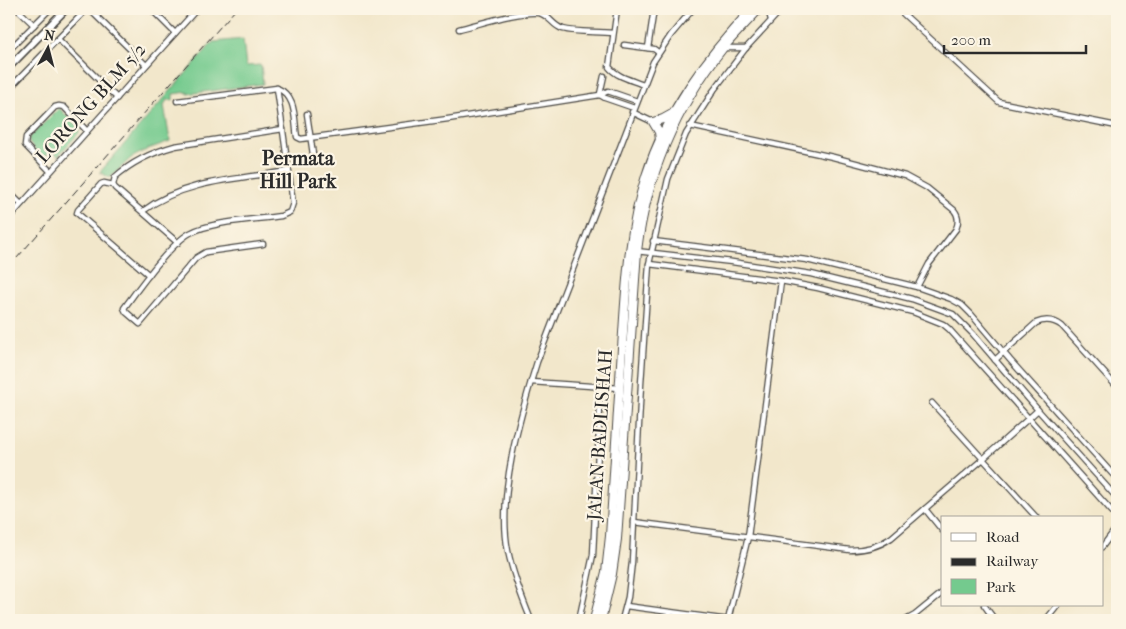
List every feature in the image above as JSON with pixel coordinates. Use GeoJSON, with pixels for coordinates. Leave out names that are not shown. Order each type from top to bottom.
{"type":"FeatureCollection","features":[{"type":"Feature","properties":{"kind":"main road"},"geometry":{"type":"LineString","coordinates":[[633,251],[634,222],[646,176],[673,113],[710,56],[752,9]]}},
{"type":"Feature","properties":{"kind":"main road"},"geometry":{"type":"LineString","coordinates":[[633,251],[656,165],[672,129],[689,98],[723,48],[760,9]]}},
{"type":"Feature","properties":{"kind":"main road"},"geometry":{"type":"LineString","coordinates":[[660,140],[659,132],[653,122],[673,113]]}},
{"type":"Feature","properties":{"kind":"main road","name":"JALAN BADLISHAH"},"geometry":{"type":"LineString","coordinates":[[594,620],[606,572],[608,554],[633,251]]}},
{"type":"Feature","properties":{"kind":"main road","name":"JALAN BADLISHAH"},"geometry":{"type":"LineString","coordinates":[[601,620],[612,574],[617,539],[623,388]]}},
{"type":"Feature","properties":{"kind":"street"},"geometry":{"type":"LineString","coordinates":[[17,9],[34,25]]}},
{"type":"Feature","properties":{"kind":"street"},"geometry":{"type":"LineString","coordinates":[[9,50],[50,9]]}},
{"type":"Feature","properties":{"kind":"street"},"geometry":{"type":"LineString","coordinates":[[9,67],[66,9]]}},
{"type":"Feature","properties":{"kind":"street"},"geometry":{"type":"LineString","coordinates":[[9,89],[88,9],[146,65]]}},
{"type":"Feature","properties":{"kind":"street"},"geometry":{"type":"LineString","coordinates":[[151,9],[175,33]]}},
{"type":"Feature","properties":{"kind":"street","name":"LORONG BLM 5/2"},"geometry":{"type":"LineString","coordinates":[[9,218],[197,9]]}},
{"type":"Feature","properties":{"kind":"street"},"geometry":{"type":"LineString","coordinates":[[617,9],[609,68],[612,72],[643,85]]}},
{"type":"Feature","properties":{"kind":"street"},"geometry":{"type":"LineString","coordinates":[[648,48],[654,9]]}},
{"type":"Feature","properties":{"kind":"street"},"geometry":{"type":"LineString","coordinates":[[531,620],[508,550],[506,517],[512,454],[522,411],[530,382],[643,85],[658,52],[693,9]]}},
{"type":"Feature","properties":{"kind":"street"},"geometry":{"type":"LineString","coordinates":[[768,9],[771,20]]}},
{"type":"Feature","properties":{"kind":"street"},"geometry":{"type":"LineString","coordinates":[[622,620],[626,606],[632,562],[640,393],[649,264],[668,179],[675,158],[690,126],[714,90],[746,48],[782,9]]}},
{"type":"Feature","properties":{"kind":"street"},"geometry":{"type":"LineString","coordinates":[[900,9],[998,102],[1117,126]]}},
{"type":"Feature","properties":{"kind":"street"},"geometry":{"type":"LineString","coordinates":[[459,29],[521,14],[540,13],[546,15],[562,29],[613,33]]}},
{"type":"Feature","properties":{"kind":"street"},"geometry":{"type":"LineString","coordinates":[[58,39],[116,98]]}},
{"type":"Feature","properties":{"kind":"street"},"geometry":{"type":"LineString","coordinates":[[624,45],[648,48],[658,52]]}},
{"type":"Feature","properties":{"kind":"street"},"geometry":{"type":"LineString","coordinates":[[723,48],[746,48]]}},
{"type":"Feature","properties":{"kind":"street"},"geometry":{"type":"LineString","coordinates":[[600,95],[604,76]]}},
{"type":"Feature","properties":{"kind":"street"},"geometry":{"type":"LineString","coordinates":[[177,101],[277,88],[286,93],[291,100],[297,137],[301,139],[600,95],[608,91],[637,101]]}},
{"type":"Feature","properties":{"kind":"street"},"geometry":{"type":"LineString","coordinates":[[263,244],[206,252],[196,258],[140,324],[124,308],[149,275],[178,243],[190,233],[204,228],[281,216],[290,212],[293,203],[277,88]]}},
{"type":"Feature","properties":{"kind":"street"},"geometry":{"type":"LineString","coordinates":[[600,95],[633,110],[653,122]]}},
{"type":"Feature","properties":{"kind":"street"},"geometry":{"type":"LineString","coordinates":[[50,171],[25,145],[26,137],[55,107],[59,106],[64,107],[87,131]]}},
{"type":"Feature","properties":{"kind":"street"},"geometry":{"type":"LineString","coordinates":[[307,114],[314,161]]}},
{"type":"Feature","properties":{"kind":"street"},"geometry":{"type":"LineString","coordinates":[[690,126],[893,172],[927,188],[954,210],[958,218],[958,226],[929,264],[917,287]]}},
{"type":"Feature","properties":{"kind":"street"},"geometry":{"type":"LineString","coordinates":[[113,185],[115,177],[120,173],[139,160],[161,150],[197,142],[283,129]]}},
{"type":"Feature","properties":{"kind":"street"},"geometry":{"type":"LineString","coordinates":[[142,211],[170,194],[192,187],[289,172]]}},
{"type":"Feature","properties":{"kind":"street"},"geometry":{"type":"LineString","coordinates":[[149,275],[77,213],[101,184],[113,185],[178,243]]}},
{"type":"Feature","properties":{"kind":"street"},"geometry":{"type":"LineString","coordinates":[[9,192],[21,204]]}},
{"type":"Feature","properties":{"kind":"street"},"geometry":{"type":"LineString","coordinates":[[653,241],[807,260],[917,287],[951,299],[962,305],[1117,479]]}},
{"type":"Feature","properties":{"kind":"street"},"geometry":{"type":"LineString","coordinates":[[633,251],[792,270],[912,299],[953,314],[973,334],[1117,498]]}},
{"type":"Feature","properties":{"kind":"street"},"geometry":{"type":"LineString","coordinates":[[649,264],[781,281],[818,288],[913,312],[943,324],[1117,517]]}},
{"type":"Feature","properties":{"kind":"street"},"geometry":{"type":"LineString","coordinates":[[626,606],[728,620],[748,538],[781,281]]}},
{"type":"Feature","properties":{"kind":"street"},"geometry":{"type":"LineString","coordinates":[[995,360],[1036,323],[1041,321],[1056,322],[1062,326],[1117,387]]}},
{"type":"Feature","properties":{"kind":"street"},"geometry":{"type":"LineString","coordinates":[[530,382],[623,388]]}},
{"type":"Feature","properties":{"kind":"street"},"geometry":{"type":"LineString","coordinates":[[579,620],[593,555],[601,387]]}},
{"type":"Feature","properties":{"kind":"street"},"geometry":{"type":"LineString","coordinates":[[932,403],[1035,516]]}},
{"type":"Feature","properties":{"kind":"street"},"geometry":{"type":"LineString","coordinates":[[634,522],[850,550],[867,549],[883,544],[925,510],[1038,410]]}},
{"type":"Feature","properties":{"kind":"street"},"geometry":{"type":"LineString","coordinates":[[925,510],[941,529]]}},
{"type":"Feature","properties":{"kind":"street"},"geometry":{"type":"LineString","coordinates":[[1104,544],[1117,527]]}},
{"type":"Feature","properties":{"kind":"street"},"geometry":{"type":"LineString","coordinates":[[906,620],[941,594]]}},
{"type":"Feature","properties":{"kind":"street"},"geometry":{"type":"LineString","coordinates":[[985,606],[995,620]]}},
{"type":"Feature","properties":{"kind":"street"},"geometry":{"type":"LineString","coordinates":[[1046,620],[1057,606]]}},
{"type":"Feature","properties":{"kind":"green space"},"geometry":{"type":"Polygon","coordinates":[[[243,39],[246,66],[261,65],[263,84],[188,94],[188,92],[173,94],[173,100],[167,100],[164,105],[170,141],[131,158],[110,178],[100,172],[213,42],[243,39]]]}},
{"type":"Feature","properties":{"kind":"green space"},"geometry":{"type":"Polygon","coordinates":[[[59,108],[79,128],[79,133],[58,156],[52,150],[43,158],[29,143],[29,138],[59,108]]]}},
{"type":"Feature","properties":{"kind":"railway"},"geometry":{"type":"LineString","coordinates":[[9,267],[236,9]]}},
{"type":"Feature","properties":{"kind":"district","name":"Permata Hill Park"},"geometry":{"type":"Point","coordinates":[298,170]}}]}
